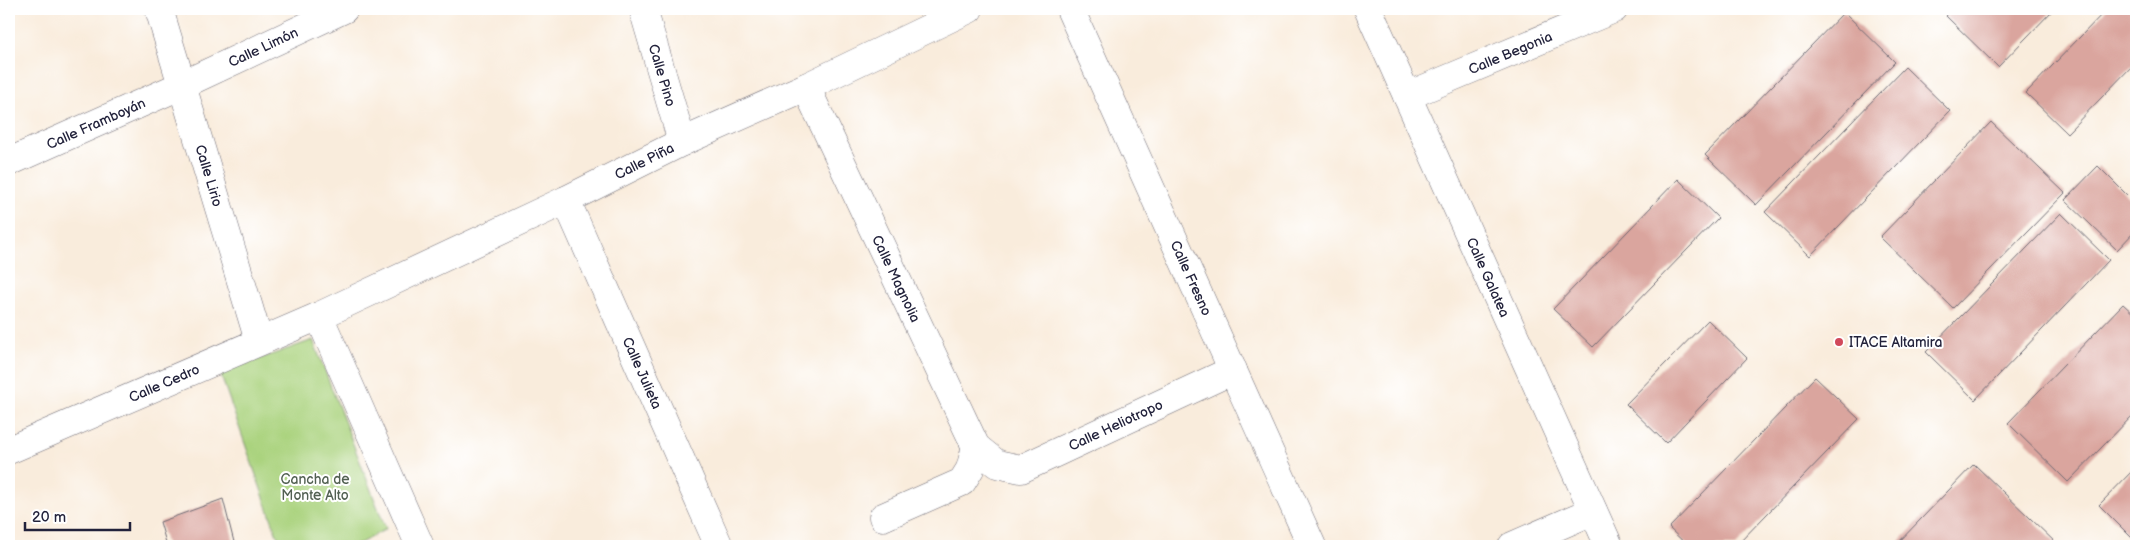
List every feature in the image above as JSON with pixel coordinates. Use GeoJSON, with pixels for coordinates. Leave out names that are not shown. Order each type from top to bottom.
{"type":"FeatureCollection","features":[{"type":"Feature","properties":{"kind":"street","name":"Calle Lirio"},"geometry":{"type":"LineString","coordinates":[[159,9],[259,341]]}},
{"type":"Feature","properties":{"kind":"street","name":"Calle Limón"},"geometry":{"type":"LineString","coordinates":[[182,85],[344,9]]}},
{"type":"Feature","properties":{"kind":"street","name":"Calle Pino"},"geometry":{"type":"LineString","coordinates":[[643,9],[682,142]]}},
{"type":"Feature","properties":{"kind":"street","name":"Calle Piña"},"geometry":{"type":"LineString","coordinates":[[319,316],[566,200],[682,142],[806,87],[969,9]]}},
{"type":"Feature","properties":{"kind":"street","name":"Calle Fresno"},"geometry":{"type":"LineString","coordinates":[[1070,9],[1312,546]]}},
{"type":"Feature","properties":{"kind":"street","name":"Calle Galatea"},"geometry":{"type":"LineString","coordinates":[[1368,9],[1610,546]]}},
{"type":"Feature","properties":{"kind":"street","name":"Calle Begonia"},"geometry":{"type":"LineString","coordinates":[[1407,96],[1614,9]]}},
{"type":"Feature","properties":{"kind":"street","name":"Calle Framboyán"},"geometry":{"type":"LineString","coordinates":[[9,162],[182,85]]}},
{"type":"Feature","properties":{"kind":"street","name":"Calle Magnolia"},"geometry":{"type":"LineString","coordinates":[[806,87],[976,447],[997,464]]}},
{"type":"Feature","properties":{"kind":"street","name":"Calle Julieta"},"geometry":{"type":"LineString","coordinates":[[566,200],[719,546]]}},
{"type":"Feature","properties":{"kind":"street","name":"Calle Cedro"},"geometry":{"type":"LineString","coordinates":[[9,450],[319,316]]}},
{"type":"Feature","properties":{"kind":"street"},"geometry":{"type":"LineString","coordinates":[[319,316],[420,546]]}},
{"type":"Feature","properties":{"kind":"street","name":"Calle Heliotropo"},"geometry":{"type":"LineString","coordinates":[[997,464],[1021,469],[1233,370]]}},
{"type":"Feature","properties":{"kind":"street"},"geometry":{"type":"LineString","coordinates":[[883,517],[962,482],[970,470],[976,447]]}},
{"type":"Feature","properties":{"kind":"street"},"geometry":{"type":"LineString","coordinates":[[1512,546],[1593,511]]}},
{"type":"Feature","properties":{"kind":"green space","name":"Cancha de Monte Alto"},"geometry":{"type":"Polygon","coordinates":[[[313,340],[386,529],[355,546],[281,546],[220,373],[313,340]]]}},
{"type":"Feature","properties":{"kind":"building"},"geometry":{"type":"Polygon","coordinates":[[[1953,9],[2054,9],[1998,67],[1946,16],[1953,9]]]}},
{"type":"Feature","properties":{"kind":"building"},"geometry":{"type":"Polygon","coordinates":[[[2107,9],[2136,9],[2136,62],[2067,133],[2026,93],[2107,9]]]}},
{"type":"Feature","properties":{"kind":"building"},"geometry":{"type":"Polygon","coordinates":[[[1844,12],[1895,62],[1756,205],[1705,155],[1844,12]]]}},
{"type":"Feature","properties":{"kind":"building"},"geometry":{"type":"Polygon","coordinates":[[[1905,67],[1950,111],[1810,256],[1765,212],[1905,67]]]}},
{"type":"Feature","properties":{"kind":"building"},"geometry":{"type":"Polygon","coordinates":[[[1991,122],[2065,193],[1953,308],[1880,237],[1991,122]]]}},
{"type":"Feature","properties":{"kind":"building"},"geometry":{"type":"Polygon","coordinates":[[[2098,166],[2136,204],[2136,230],[2117,250],[2065,200],[2098,166]]]}},
{"type":"Feature","properties":{"kind":"building"},"geometry":{"type":"Polygon","coordinates":[[[1678,179],[1718,218],[1593,347],[1553,309],[1678,179]]]}},
{"type":"Feature","properties":{"kind":"building"},"geometry":{"type":"Polygon","coordinates":[[[2061,213],[2109,260],[1975,400],[1926,352],[2061,213]]]}},
{"type":"Feature","properties":{"kind":"building"},"geometry":{"type":"Polygon","coordinates":[[[2123,304],[2136,316],[2136,412],[2068,482],[2008,423],[2123,304]]]}},
{"type":"Feature","properties":{"kind":"building"},"geometry":{"type":"Polygon","coordinates":[[[1708,320],[1747,358],[1666,443],[1626,404],[1708,320]]]}},
{"type":"Feature","properties":{"kind":"building"},"geometry":{"type":"Polygon","coordinates":[[[1815,377],[1859,419],[1736,546],[1688,546],[1669,528],[1815,377]]]}},
{"type":"Feature","properties":{"kind":"building"},"geometry":{"type":"Polygon","coordinates":[[[1974,464],[2059,546],[1895,546],[1974,464]]]}},
{"type":"Feature","properties":{"kind":"building"},"geometry":{"type":"Polygon","coordinates":[[[2136,467],[2136,542],[2099,505],[2136,467]]]}},
{"type":"Feature","properties":{"kind":"building"},"geometry":{"type":"Polygon","coordinates":[[[223,499],[235,546],[167,546],[160,522],[223,499]]]}},
{"type":"Feature","properties":{"kind":"place","name":"ITACE Altamira"},"geometry":{"type":"Point","coordinates":[1839,342]}}]}
